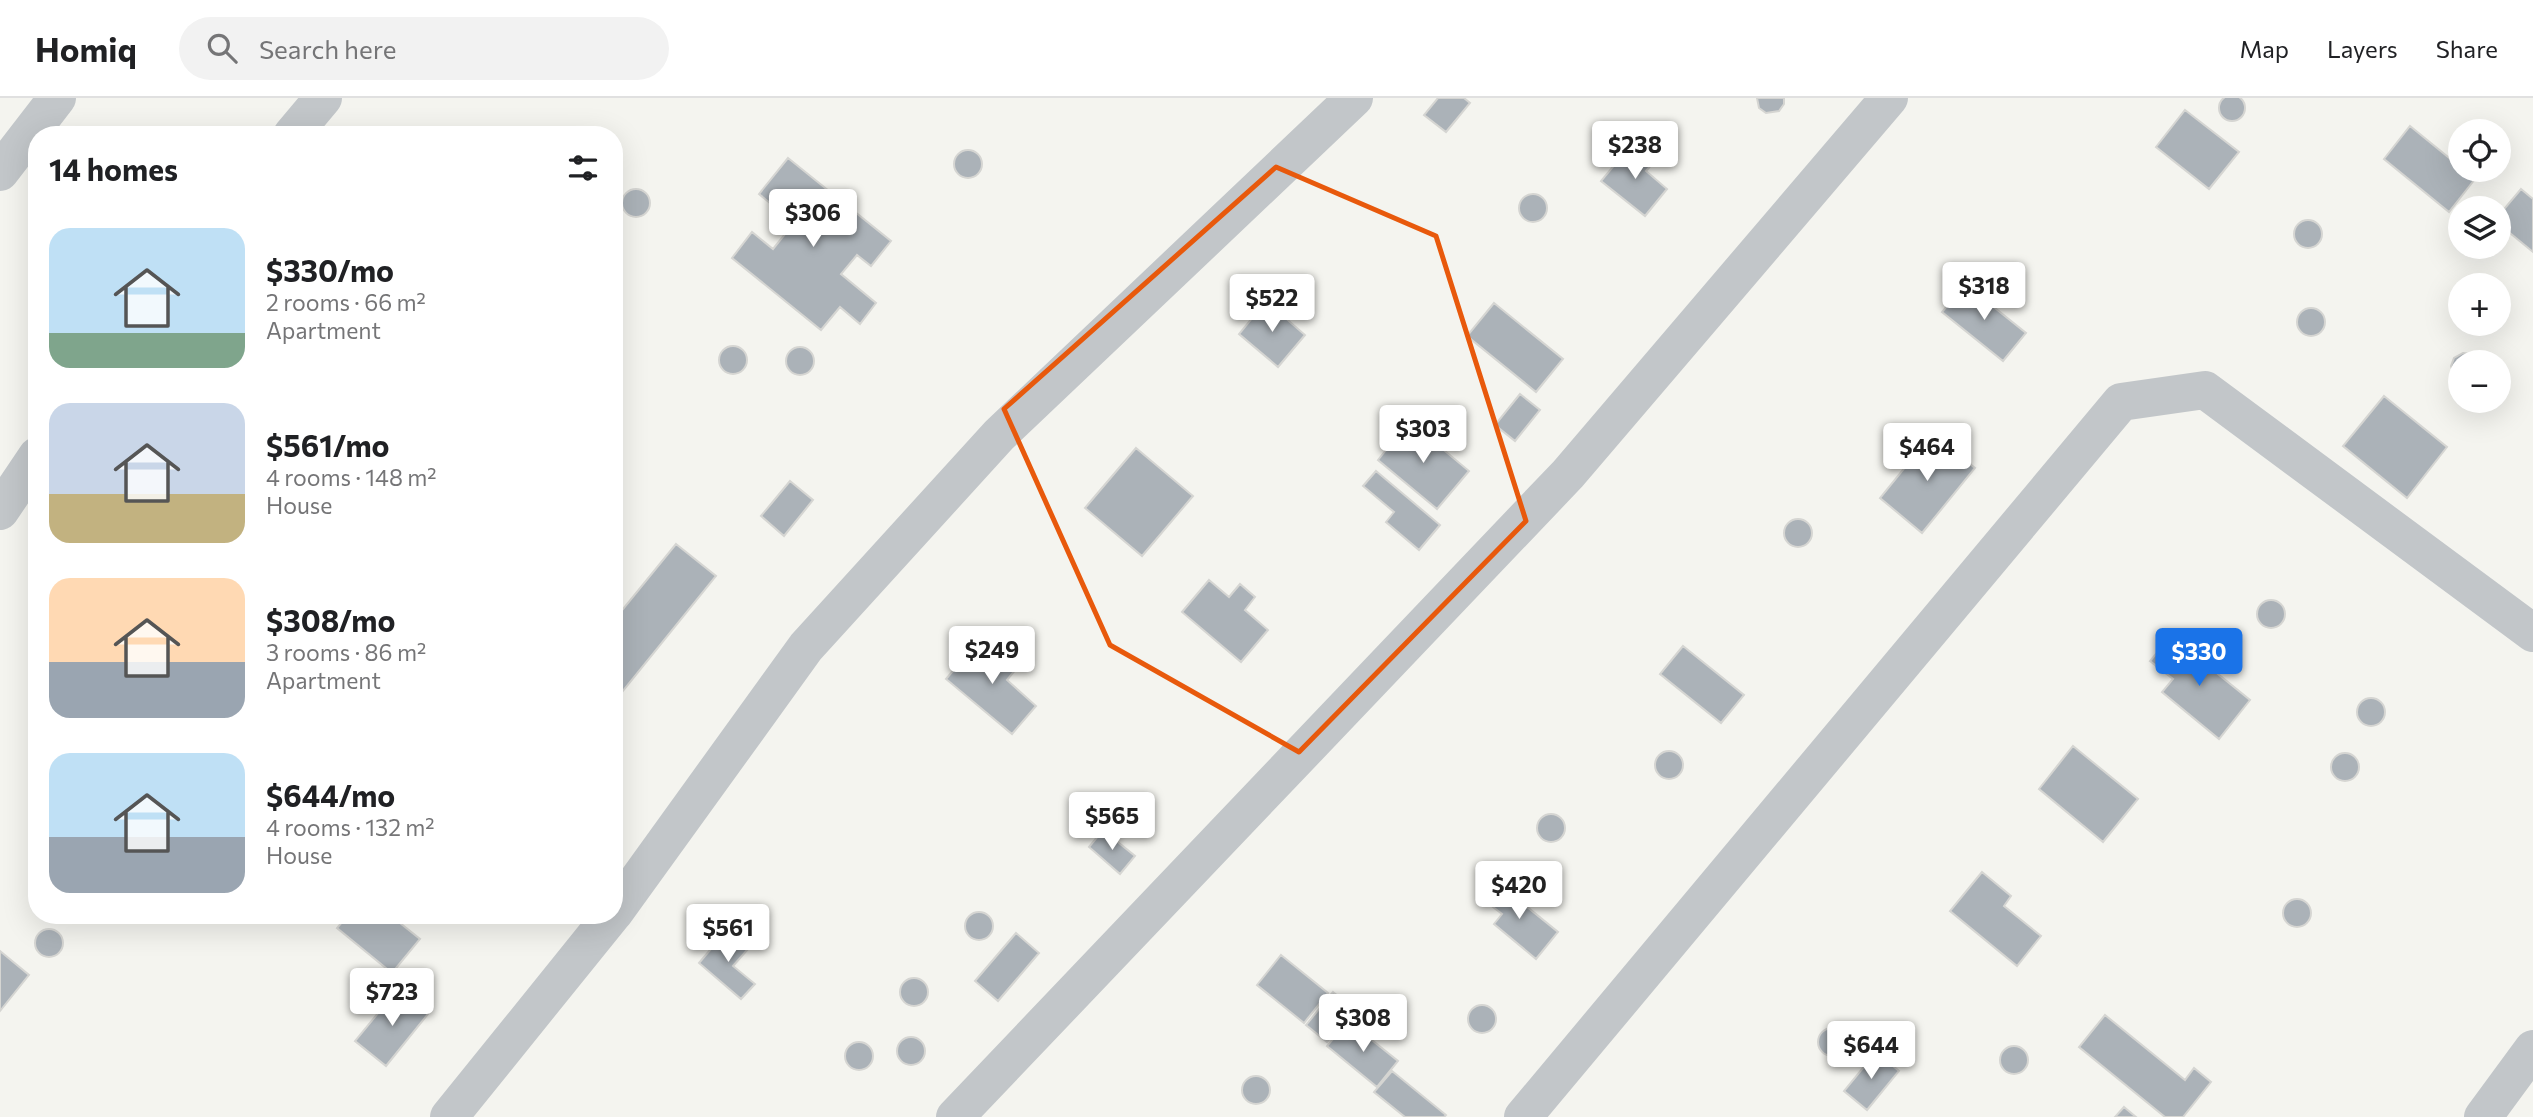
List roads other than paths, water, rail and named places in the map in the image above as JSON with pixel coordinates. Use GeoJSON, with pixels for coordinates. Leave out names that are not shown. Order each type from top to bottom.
{"type":"FeatureCollection","features":[{"type":"Feature","properties":{"kind":"street"},"geometry":{"type":"LineString","coordinates":[[35,126],[57,98]]}},
{"type":"Feature","properties":{"kind":"street"},"geometry":{"type":"LineString","coordinates":[[300,126],[323,98]]}},
{"type":"Feature","properties":{"kind":"street"},"geometry":{"type":"LineString","coordinates":[[623,900],[806,647],[999,435],[1354,98]]}},
{"type":"Feature","properties":{"kind":"street"},"geometry":{"type":"LineString","coordinates":[[955,1117],[1569,474],[1889,98]]}},
{"type":"Feature","properties":{"kind":"street"},"geometry":{"type":"LineString","coordinates":[[0,172],[28,136]]}},
{"type":"Feature","properties":{"kind":"street"},"geometry":{"type":"LineString","coordinates":[[1523,1117],[2120,402],[2205,390],[2533,633]]}},
{"type":"Feature","properties":{"kind":"street"},"geometry":{"type":"LineString","coordinates":[[0,511],[28,469]]}},
{"type":"Feature","properties":{"kind":"street"},"geometry":{"type":"LineString","coordinates":[[449,1117],[605,924]]}},
{"type":"Feature","properties":{"kind":"street"},"geometry":{"type":"LineString","coordinates":[[2483,1117],[2533,1049]]}}]}
